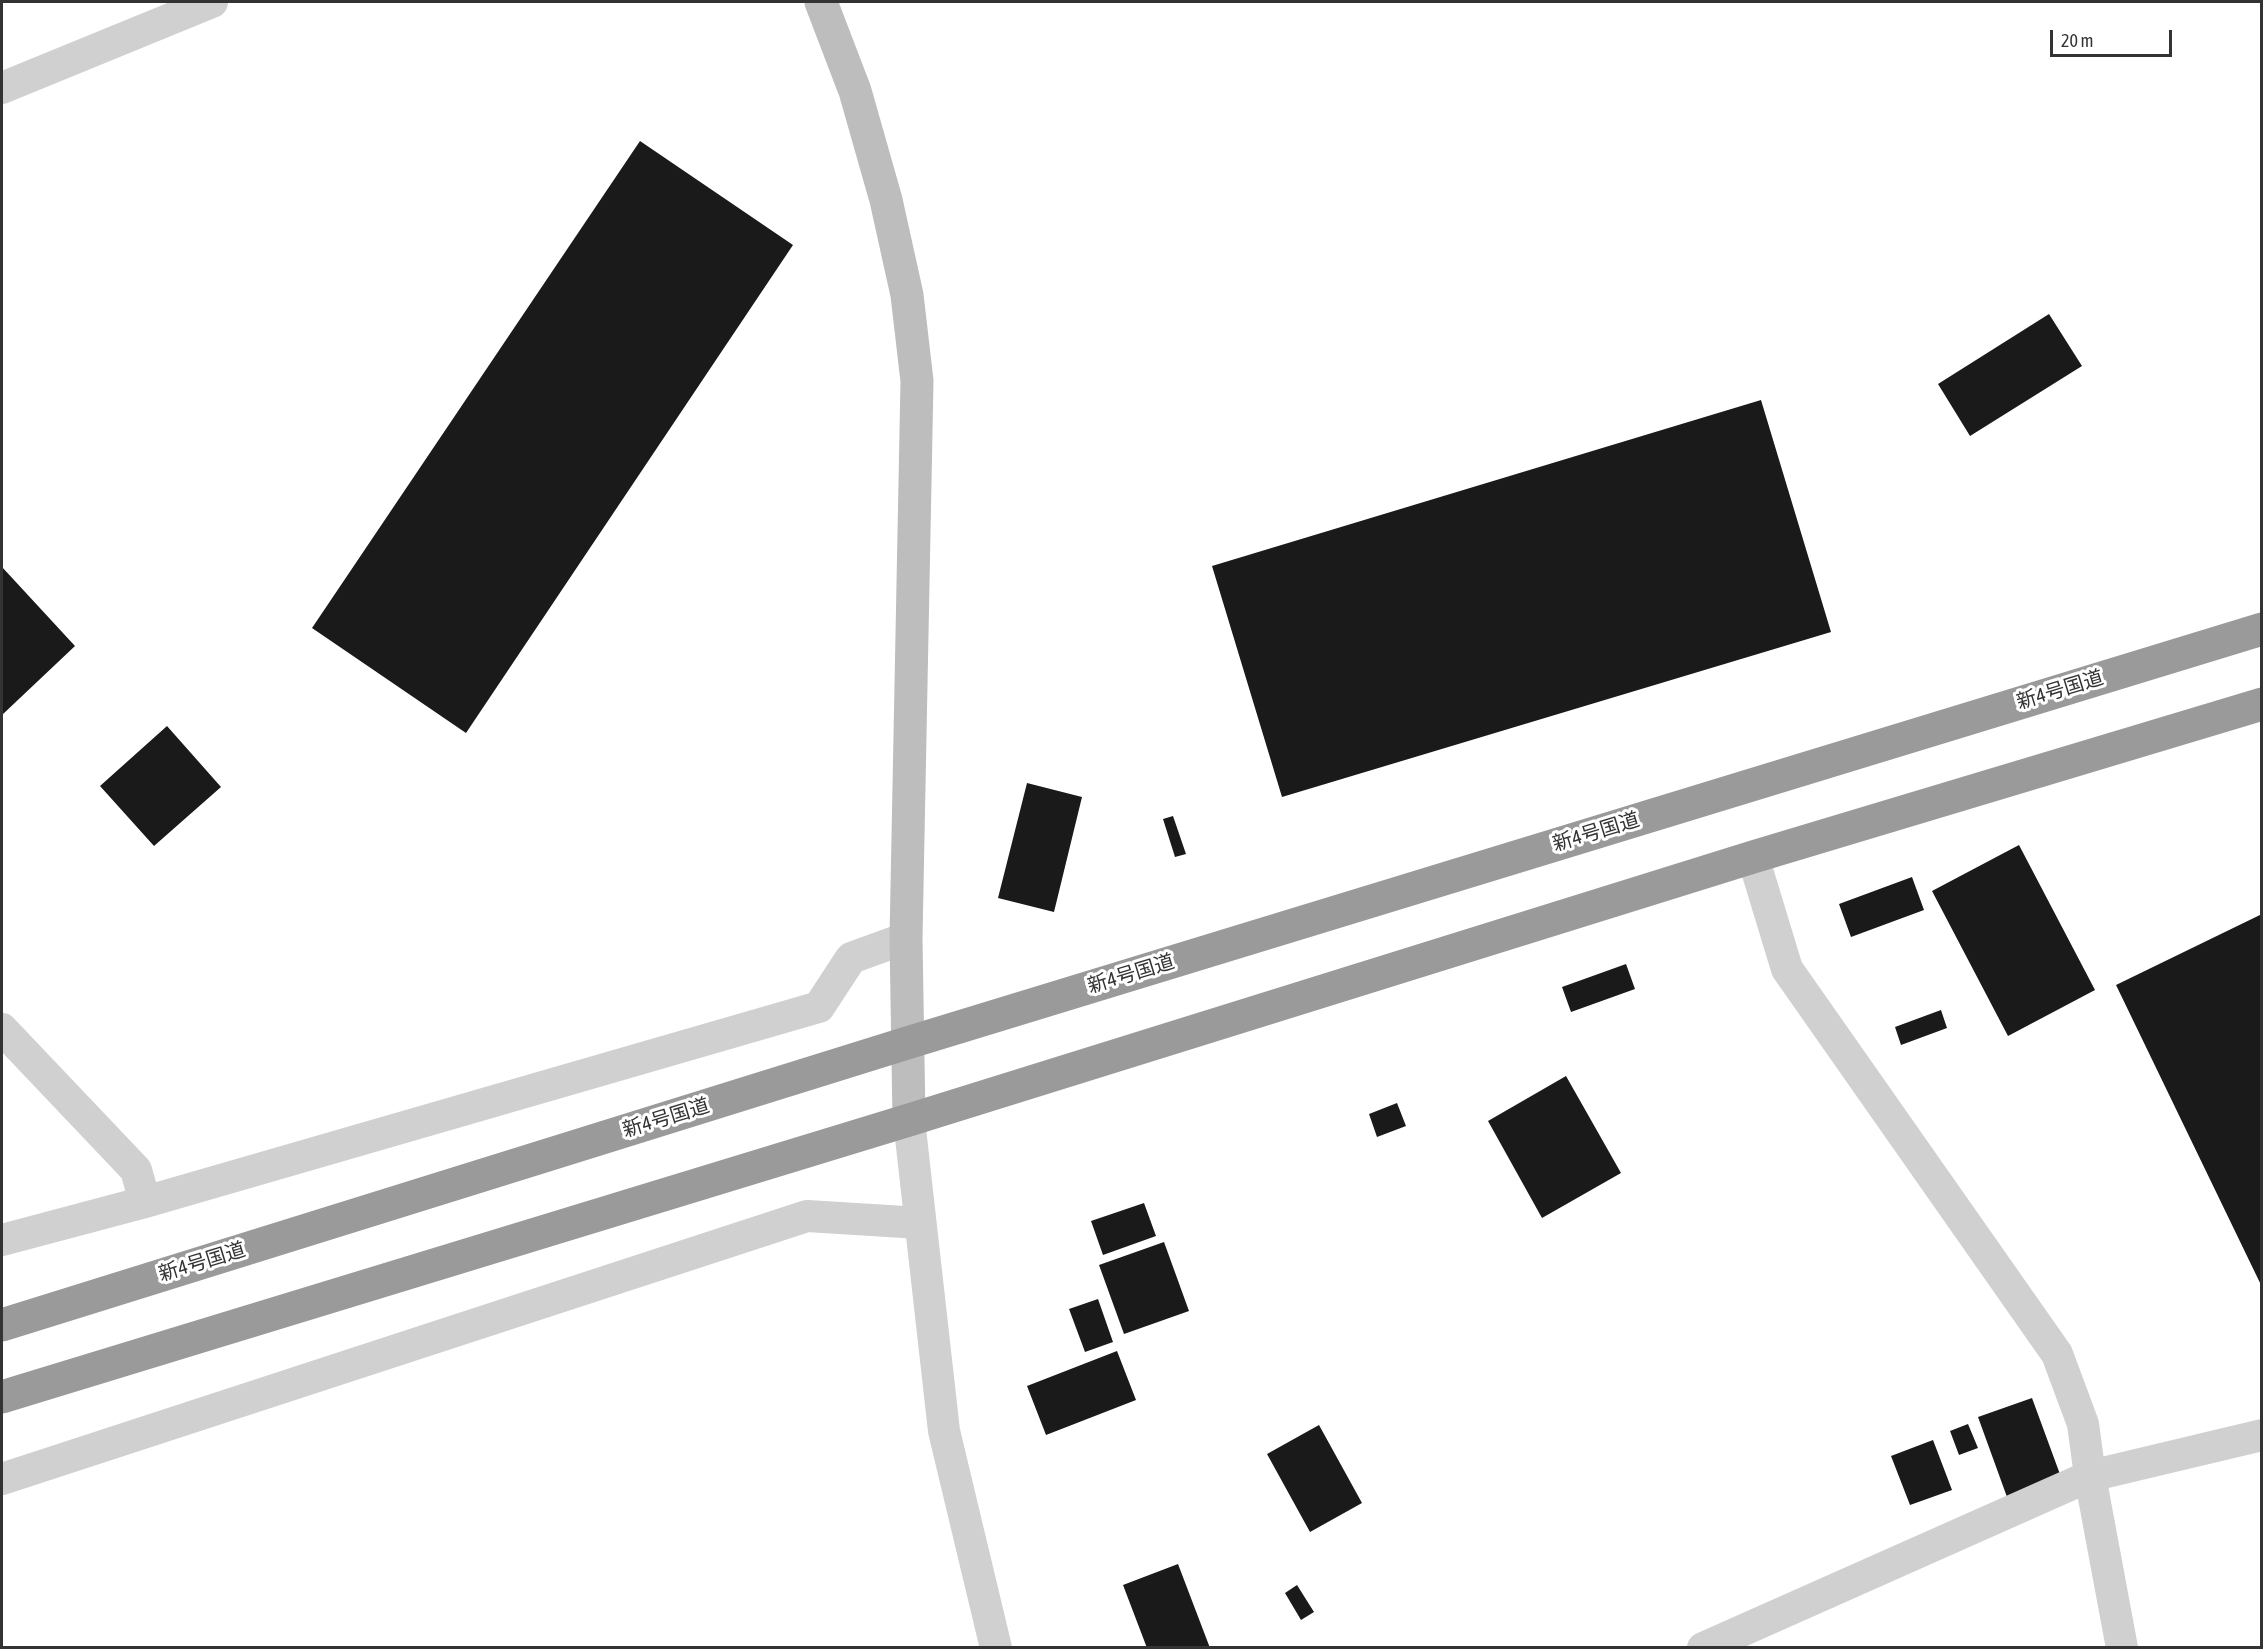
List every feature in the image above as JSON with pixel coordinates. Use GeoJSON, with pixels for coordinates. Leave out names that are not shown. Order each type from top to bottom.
{"type":"FeatureCollection","features":[{"type":"Feature","properties":{"kind":"highway","name":"新4号国道"},"geometry":{"type":"LineString","coordinates":[[2,1325],[907,1043],[2262,628]]}},
{"type":"Feature","properties":{"kind":"highway"},"geometry":{"type":"LineString","coordinates":[[2,1397],[909,1120],[1753,857],[2262,704]]}},
{"type":"Feature","properties":{"kind":"street"},"geometry":{"type":"LineString","coordinates":[[2,88],[212,2]]}},
{"type":"Feature","properties":{"kind":"street"},"geometry":{"type":"LineString","coordinates":[[821,2],[855,92],[886,200],[907,295],[917,381],[906,938],[909,1120],[944,1431],[996,1647]]}},
{"type":"Feature","properties":{"kind":"street"},"geometry":{"type":"LineString","coordinates":[[1753,857],[1787,969],[2057,1354],[2083,1424],[2090,1476],[2122,1647]]}},
{"type":"Feature","properties":{"kind":"street"},"geometry":{"type":"LineString","coordinates":[[2,1240],[145,1202],[819,1007],[851,958],[906,938]]}},
{"type":"Feature","properties":{"kind":"street"},"geometry":{"type":"LineString","coordinates":[[2,1029],[136,1170],[145,1202]]}},
{"type":"Feature","properties":{"kind":"street"},"geometry":{"type":"LineString","coordinates":[[2,1479],[807,1216],[920,1223]]}},
{"type":"Feature","properties":{"kind":"street"},"geometry":{"type":"LineString","coordinates":[[1703,1647],[2090,1476],[2262,1435]]}},
{"type":"Feature","properties":{"kind":"building"},"geometry":{"type":"Polygon","coordinates":[[[640,141],[793,245],[466,733],[312,628],[640,141]]]}},
{"type":"Feature","properties":{"kind":"building"},"geometry":{"type":"Polygon","coordinates":[[[2049,314],[2082,366],[1970,436],[1938,384],[2049,314]]]}},
{"type":"Feature","properties":{"kind":"building"},"geometry":{"type":"Polygon","coordinates":[[[1761,400],[1831,632],[1282,797],[1212,566],[1761,400]]]}},
{"type":"Feature","properties":{"kind":"building"},"geometry":{"type":"Polygon","coordinates":[[[2,567],[75,646],[2,715],[2,567]]]}},
{"type":"Feature","properties":{"kind":"building"},"geometry":{"type":"Polygon","coordinates":[[[167,726],[221,787],[154,846],[100,786],[167,726]]]}},
{"type":"Feature","properties":{"kind":"building"},"geometry":{"type":"Polygon","coordinates":[[[1027,783],[1082,797],[1054,912],[998,898],[1027,783]]]}},
{"type":"Feature","properties":{"kind":"building"},"geometry":{"type":"Polygon","coordinates":[[[1173,816],[1186,854],[1175,857],[1163,819],[1173,816]]]}},
{"type":"Feature","properties":{"kind":"building"},"geometry":{"type":"Polygon","coordinates":[[[2019,845],[2095,990],[2008,1036],[1932,891],[2019,845]]]}},
{"type":"Feature","properties":{"kind":"building"},"geometry":{"type":"Polygon","coordinates":[[[1912,877],[1924,910],[1851,937],[1839,904],[1912,877]]]}},
{"type":"Feature","properties":{"kind":"building"},"geometry":{"type":"Polygon","coordinates":[[[2262,914],[2262,1287],[2116,985],[2262,914]]]}},
{"type":"Feature","properties":{"kind":"building"},"geometry":{"type":"Polygon","coordinates":[[[1626,964],[1635,989],[1571,1012],[1562,987],[1626,964]]]}},
{"type":"Feature","properties":{"kind":"building"},"geometry":{"type":"Polygon","coordinates":[[[1941,1010],[1947,1028],[1901,1045],[1895,1027],[1941,1010]]]}},
{"type":"Feature","properties":{"kind":"building"},"geometry":{"type":"Polygon","coordinates":[[[1566,1076],[1621,1173],[1542,1218],[1488,1121],[1566,1076]]]}},
{"type":"Feature","properties":{"kind":"building"},"geometry":{"type":"Polygon","coordinates":[[[1397,1103],[1406,1126],[1377,1137],[1369,1114],[1397,1103]]]}},
{"type":"Feature","properties":{"kind":"building"},"geometry":{"type":"Polygon","coordinates":[[[1144,1203],[1156,1236],[1103,1255],[1091,1221],[1144,1203]]]}},
{"type":"Feature","properties":{"kind":"building"},"geometry":{"type":"Polygon","coordinates":[[[1164,1242],[1189,1311],[1124,1334],[1099,1265],[1164,1242]]]}},
{"type":"Feature","properties":{"kind":"building"},"geometry":{"type":"Polygon","coordinates":[[[1098,1299],[1113,1342],[1085,1352],[1069,1309],[1098,1299]]]}},
{"type":"Feature","properties":{"kind":"building"},"geometry":{"type":"Polygon","coordinates":[[[1117,1351],[1136,1400],[1046,1435],[1027,1386],[1117,1351]]]}},
{"type":"Feature","properties":{"kind":"building"},"geometry":{"type":"Polygon","coordinates":[[[2032,1398],[2061,1477],[2007,1497],[1978,1417],[2032,1398]]]}},
{"type":"Feature","properties":{"kind":"building"},"geometry":{"type":"Polygon","coordinates":[[[1968,1424],[1978,1448],[1959,1455],[1950,1431],[1968,1424]]]}},
{"type":"Feature","properties":{"kind":"building"},"geometry":{"type":"Polygon","coordinates":[[[1319,1425],[1362,1503],[1310,1532],[1267,1454],[1319,1425]]]}},
{"type":"Feature","properties":{"kind":"building"},"geometry":{"type":"Polygon","coordinates":[[[1933,1440],[1952,1490],[1910,1505],[1891,1456],[1933,1440]]]}},
{"type":"Feature","properties":{"kind":"building"},"geometry":{"type":"Polygon","coordinates":[[[1178,1564],[1210,1648],[1147,1648],[1123,1585],[1178,1564]]]}},
{"type":"Feature","properties":{"kind":"building"},"geometry":{"type":"Polygon","coordinates":[[[1297,1585],[1314,1612],[1301,1620],[1285,1593],[1297,1585]]]}}]}
